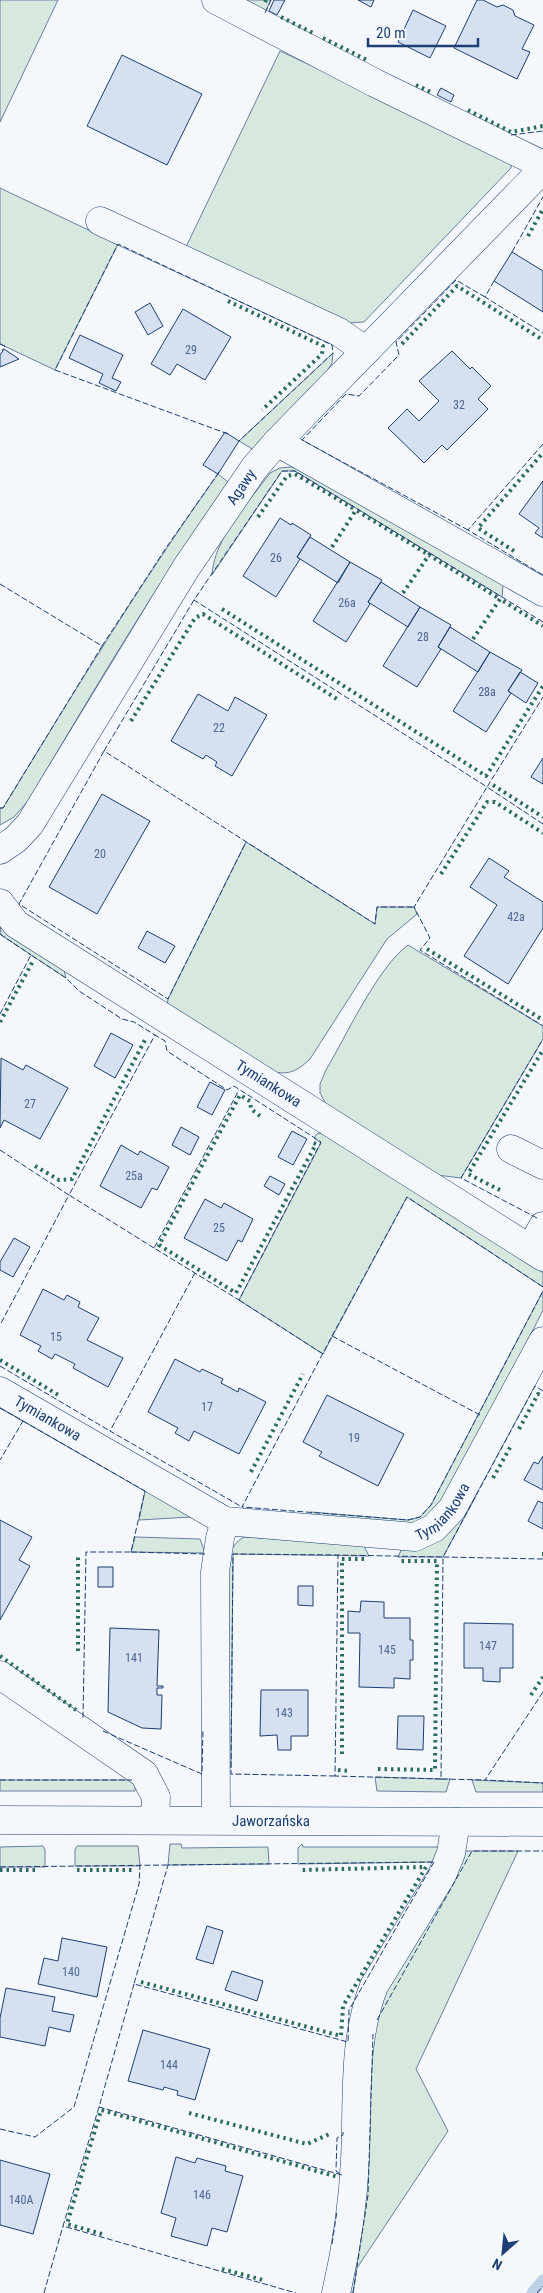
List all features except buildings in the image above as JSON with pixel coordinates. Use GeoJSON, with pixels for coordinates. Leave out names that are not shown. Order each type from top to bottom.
{"type":"FeatureCollection","features":[{"type":"Feature","properties":{"kind":"street"},"geometry":{"type":"LineString","coordinates":[[216,0],[375,83],[543,165]]}},
{"type":"Feature","properties":{"kind":"street","name":"Agawy"},"geometry":{"type":"LineString","coordinates":[[0,850],[16,839],[30,824],[186,568],[255,467],[277,442],[543,170]]}},
{"type":"Feature","properties":{"kind":"street"},"geometry":{"type":"LineString","coordinates":[[100,220],[339,332],[366,351]]}},
{"type":"Feature","properties":{"kind":"street"},"geometry":{"type":"LineString","coordinates":[[277,442],[543,592]]}},
{"type":"Feature","properties":{"kind":"street","name":"Tymiankowa"},"geometry":{"type":"LineString","coordinates":[[0,903],[16,924],[539,1244]]}},
{"type":"Feature","properties":{"kind":"street"},"geometry":{"type":"LineString","coordinates":[[511,1148],[543,1165]]}},
{"type":"Feature","properties":{"kind":"street","name":"Tymiankowa"},"geometry":{"type":"LineString","coordinates":[[0,1391],[225,1521],[415,1537],[434,1528],[452,1509],[543,1341]]}},
{"type":"Feature","properties":{"kind":"street"},"geometry":{"type":"LineString","coordinates":[[216,1820],[216,1572],[220,1538],[225,1521]]}},
{"type":"Feature","properties":{"kind":"street"},"geometry":{"type":"LineString","coordinates":[[0,1675],[144,1774],[156,1797],[155,1820]]}},
{"type":"Feature","properties":{"kind":"street","name":"Jaworzańska"},"geometry":{"type":"LineString","coordinates":[[0,1820],[543,1822]]}},
{"type":"Feature","properties":{"kind":"street"},"geometry":{"type":"LineString","coordinates":[[336,2293],[349,2228],[355,2162],[358,2046],[366,2006],[374,1986],[442,1875],[451,1853],[456,1822]]}},
{"type":"Feature","properties":{"kind":"shaded area"},"geometry":{"type":"Polygon","coordinates":[[[0,0],[58,0],[0,122],[0,0]]]}},
{"type":"Feature","properties":{"kind":"shaded area"},"geometry":{"type":"Polygon","coordinates":[[[239,0],[271,0],[264,14],[239,0]]]}},
{"type":"Feature","properties":{"kind":"shaded area"},"geometry":{"type":"Polygon","coordinates":[[[280,51],[504,156],[512,162],[511,168],[364,322],[347,323],[186,247],[280,51]]]}},
{"type":"Feature","properties":{"kind":"shaded area"},"geometry":{"type":"Polygon","coordinates":[[[0,188],[118,244],[55,370],[0,344],[0,188]]]}},
{"type":"Feature","properties":{"kind":"shaded area"},"geometry":{"type":"Polygon","coordinates":[[[333,353],[332,363],[325,375],[254,450],[239,441],[333,353]]]}},
{"type":"Feature","properties":{"kind":"shaded area"},"geometry":{"type":"Polygon","coordinates":[[[291,467],[299,469],[503,585],[502,597],[295,471],[282,471],[212,575],[214,561],[219,548],[243,508],[270,473],[280,468],[291,467]]]}},
{"type":"Feature","properties":{"kind":"shaded area"},"geometry":{"type":"Polygon","coordinates":[[[218,474],[228,482],[150,600],[28,801],[14,817],[0,825],[0,808],[3,808],[134,597],[218,474]]]}},
{"type":"Feature","properties":{"kind":"shaded area"},"geometry":{"type":"Polygon","coordinates":[[[246,842],[375,924],[377,907],[414,907],[417,914],[387,939],[310,1059],[295,1070],[286,1073],[268,1071],[167,1006],[168,999],[246,842]]]}},
{"type":"Feature","properties":{"kind":"shaded area"},"geometry":{"type":"Polygon","coordinates":[[[0,922],[64,970],[66,978],[1,935],[0,922]]]}},
{"type":"Feature","properties":{"kind":"shaded area"},"geometry":{"type":"Polygon","coordinates":[[[408,945],[543,1026],[543,1039],[461,1178],[437,1175],[346,1122],[326,1104],[320,1093],[320,1084],[326,1070],[363,1003],[385,969],[408,945]]]}},
{"type":"Feature","properties":{"kind":"shaded area"},"geometry":{"type":"Polygon","coordinates":[[[318,1133],[323,1134],[538,1269],[543,1273],[543,1287],[407,1197],[323,1354],[239,1300],[321,1143],[314,1138],[318,1133]]]}},
{"type":"Feature","properties":{"kind":"shaded area"},"geometry":{"type":"Polygon","coordinates":[[[543,1291],[543,1310],[490,1416],[451,1488],[432,1514],[415,1524],[310,1519],[311,1512],[408,1520],[420,1517],[431,1505],[543,1291]]]}},
{"type":"Feature","properties":{"kind":"shaded area"},"geometry":{"type":"Polygon","coordinates":[[[0,1401],[191,1517],[139,1520],[145,1491],[0,1408],[0,1401]]]}},
{"type":"Feature","properties":{"kind":"shaded area"},"geometry":{"type":"Polygon","coordinates":[[[470,1494],[476,1496],[443,1557],[398,1557],[403,1546],[470,1494]]]}},
{"type":"Feature","properties":{"kind":"shaded area"},"geometry":{"type":"Polygon","coordinates":[[[135,1537],[200,1539],[205,1553],[131,1552],[135,1537]]]}},
{"type":"Feature","properties":{"kind":"shaded area"},"geometry":{"type":"Polygon","coordinates":[[[244,1537],[363,1544],[369,1556],[233,1554],[231,1768],[226,1765],[227,1563],[231,1551],[240,1539],[244,1537]]]}},
{"type":"Feature","properties":{"kind":"shaded area"},"geometry":{"type":"Polygon","coordinates":[[[375,1777],[450,1779],[446,1792],[377,1791],[375,1777]]]}},
{"type":"Feature","properties":{"kind":"shaded area"},"geometry":{"type":"Polygon","coordinates":[[[0,1780],[132,1780],[135,1783],[135,1791],[0,1791],[0,1780]]]}},
{"type":"Feature","properties":{"kind":"shaded area"},"geometry":{"type":"Polygon","coordinates":[[[472,1780],[543,1783],[543,1792],[476,1792],[472,1780]]]}},
{"type":"Feature","properties":{"kind":"shaded area"},"geometry":{"type":"Polygon","coordinates":[[[170,1844],[181,1844],[182,1848],[268,1847],[269,1864],[168,1865],[170,1844]]]}},
{"type":"Feature","properties":{"kind":"shaded area"},"geometry":{"type":"Polygon","coordinates":[[[302,1844],[303,1847],[437,1847],[439,1852],[434,1862],[298,1864],[298,1848],[302,1844]]]}},
{"type":"Feature","properties":{"kind":"shaded area"},"geometry":{"type":"Polygon","coordinates":[[[43,1846],[45,1850],[45,1867],[0,1867],[0,1847],[43,1846]]]}},
{"type":"Feature","properties":{"kind":"shaded area"},"geometry":{"type":"Polygon","coordinates":[[[77,1846],[138,1846],[140,1866],[75,1866],[75,1850],[77,1846]]]}},
{"type":"Feature","properties":{"kind":"shaded area"},"geometry":{"type":"Polygon","coordinates":[[[464,1851],[518,1851],[416,2069],[448,2131],[357,2268],[353,2293],[345,2293],[371,2018],[464,1851]]]}},
{"type":"Feature","properties":{"kind":"waterway"},"geometry":{"type":"LineString","coordinates":[[532,2293],[543,2280]]}},
{"type":"Feature","properties":{"kind":"hedge"},"geometry":{"type":"LineString","coordinates":[[281,17],[313,33]]}},
{"type":"Feature","properties":{"kind":"hedge"},"geometry":{"type":"LineString","coordinates":[[323,38],[367,60]]}},
{"type":"Feature","properties":{"kind":"hedge"},"geometry":{"type":"LineString","coordinates":[[416,85],[433,93]]}},
{"type":"Feature","properties":{"kind":"hedge"},"geometry":{"type":"LineString","coordinates":[[468,110],[511,132],[543,126]]}},
{"type":"Feature","properties":{"kind":"hedge"},"geometry":{"type":"LineString","coordinates":[[528,236],[543,209]]}},
{"type":"Feature","properties":{"kind":"hedge"},"geometry":{"type":"LineString","coordinates":[[402,344],[457,286],[543,340]]}},
{"type":"Feature","properties":{"kind":"hedge"},"geometry":{"type":"LineString","coordinates":[[228,301],[323,346],[322,354],[262,410]]}},
{"type":"Feature","properties":{"kind":"hedge"},"geometry":{"type":"LineString","coordinates":[[514,551],[478,528],[541,455]]}},
{"type":"Feature","properties":{"kind":"hedge"},"geometry":{"type":"LineString","coordinates":[[258,517],[287,476],[295,474],[356,510]]}},
{"type":"Feature","properties":{"kind":"hedge"},"geometry":{"type":"LineString","coordinates":[[332,547],[356,510],[429,555]]}},
{"type":"Feature","properties":{"kind":"hedge"},"geometry":{"type":"LineString","coordinates":[[403,593],[429,555],[500,599]]}},
{"type":"Feature","properties":{"kind":"hedge"},"geometry":{"type":"LineString","coordinates":[[473,639],[500,599],[543,626]]}},
{"type":"Feature","properties":{"kind":"hedge"},"geometry":{"type":"LineString","coordinates":[[222,609],[486,776],[543,686]]}},
{"type":"Feature","properties":{"kind":"hedge"},"geometry":{"type":"LineString","coordinates":[[131,721],[195,618],[203,614],[337,699]]}},
{"type":"Feature","properties":{"kind":"hedge"},"geometry":{"type":"LineString","coordinates":[[493,785],[543,817]]}},
{"type":"Feature","properties":{"kind":"hedge"},"geometry":{"type":"LineString","coordinates":[[441,874],[487,802],[495,802],[543,833]]}},
{"type":"Feature","properties":{"kind":"hedge"},"geometry":{"type":"LineString","coordinates":[[427,949],[543,1020]]}},
{"type":"Feature","properties":{"kind":"hedge"},"geometry":{"type":"LineString","coordinates":[[0,1022],[33,961]]}},
{"type":"Feature","properties":{"kind":"hedge"},"geometry":{"type":"LineString","coordinates":[[35,1166],[59,1180],[72,1179],[146,1038]]}},
{"type":"Feature","properties":{"kind":"hedge"},"geometry":{"type":"LineString","coordinates":[[500,1190],[468,1174],[543,1050]]}},
{"type":"Feature","properties":{"kind":"hedge"},"geometry":{"type":"LineString","coordinates":[[260,1116],[251,1109],[250,1101],[240,1095],[159,1245],[236,1293],[316,1144],[312,1142]]}},
{"type":"Feature","properties":{"kind":"hedge"},"geometry":{"type":"LineString","coordinates":[[0,1360],[60,1396]]}},
{"type":"Feature","properties":{"kind":"hedge"},"geometry":{"type":"LineString","coordinates":[[251,1472],[303,1374]]}},
{"type":"Feature","properties":{"kind":"hedge"},"geometry":{"type":"LineString","coordinates":[[519,1429],[538,1394],[543,1397]]}},
{"type":"Feature","properties":{"kind":"hedge"},"geometry":{"type":"LineString","coordinates":[[493,1478],[512,1444]]}},
{"type":"Feature","properties":{"kind":"hedge"},"geometry":{"type":"LineString","coordinates":[[78,1555],[78,1651]]}},
{"type":"Feature","properties":{"kind":"hedge"},"geometry":{"type":"LineString","coordinates":[[342,1754],[342,1559],[365,1559]]}},
{"type":"Feature","properties":{"kind":"hedge"},"geometry":{"type":"LineString","coordinates":[[378,1769],[435,1770],[437,1561],[399,1561]]}},
{"type":"Feature","properties":{"kind":"hedge"},"geometry":{"type":"LineString","coordinates":[[0,1656],[76,1710]]}},
{"type":"Feature","properties":{"kind":"hedge"},"geometry":{"type":"LineString","coordinates":[[531,1695],[543,1677]]}},
{"type":"Feature","properties":{"kind":"hedge"},"geometry":{"type":"LineString","coordinates":[[338,1770],[349,1771]]}},
{"type":"Feature","properties":{"kind":"hedge"},"geometry":{"type":"LineString","coordinates":[[141,1982],[341,2036],[343,2006],[426,1867],[300,1870]]}},
{"type":"Feature","properties":{"kind":"hedge"},"geometry":{"type":"LineString","coordinates":[[0,1870],[36,1870]]}},
{"type":"Feature","properties":{"kind":"hedge"},"geometry":{"type":"LineString","coordinates":[[77,1870],[132,1870]]}},
{"type":"Feature","properties":{"kind":"hedge"},"geometry":{"type":"LineString","coordinates":[[102,2234],[67,2224],[101,2110],[338,2177]]}},
{"type":"Feature","properties":{"kind":"hedge"},"geometry":{"type":"LineString","coordinates":[[189,2113],[307,2144],[332,2133]]}},
{"type":"Feature","properties":{"kind":"hedge"},"geometry":{"type":"LineString","coordinates":[[222,2269],[263,2280]]}},
{"type":"Feature","properties":{"kind":"fence"},"geometry":{"type":"LineString","coordinates":[[265,13],[271,0]]}},
{"type":"Feature","properties":{"kind":"fence"},"geometry":{"type":"LineString","coordinates":[[511,135],[543,131]]}},
{"type":"Feature","properties":{"kind":"fence"},"geometry":{"type":"LineString","coordinates":[[512,252],[543,197]]}},
{"type":"Feature","properties":{"kind":"fence"},"geometry":{"type":"LineString","coordinates":[[228,434],[55,370],[118,244],[332,345],[333,353],[239,441]]}},
{"type":"Feature","properties":{"kind":"fence"},"geometry":{"type":"LineString","coordinates":[[468,530],[302,440],[346,394],[359,396],[399,355],[396,342],[456,280],[485,297]]}},
{"type":"Feature","properties":{"kind":"fence"},"geometry":{"type":"LineString","coordinates":[[494,281],[485,297],[543,333]]}},
{"type":"Feature","properties":{"kind":"fence"},"geometry":{"type":"LineString","coordinates":[[0,344],[5,346],[2,351]]}},
{"type":"Feature","properties":{"kind":"fence"},"geometry":{"type":"LineString","coordinates":[[543,444],[468,530],[543,575]]}},
{"type":"Feature","properties":{"kind":"fence"},"geometry":{"type":"LineString","coordinates":[[543,622],[295,471],[282,471],[194,600],[487,787],[543,697]]}},
{"type":"Feature","properties":{"kind":"fence"},"geometry":{"type":"LineString","coordinates":[[0,584],[102,646],[168,545],[219,472]]}},
{"type":"Feature","properties":{"kind":"fence"},"geometry":{"type":"LineString","coordinates":[[194,600],[104,751],[375,924],[377,907],[414,907]]}},
{"type":"Feature","properties":{"kind":"fence"},"geometry":{"type":"LineString","coordinates":[[0,808],[3,808],[102,646]]}},
{"type":"Feature","properties":{"kind":"fence"},"geometry":{"type":"LineString","coordinates":[[104,751],[19,904],[168,999],[246,842]]}},
{"type":"Feature","properties":{"kind":"fence"},"geometry":{"type":"LineString","coordinates":[[543,824],[487,787],[414,907],[430,938],[420,950],[543,1026]]}},
{"type":"Feature","properties":{"kind":"fence"},"geometry":{"type":"LineString","coordinates":[[0,934],[31,955]]}},
{"type":"Feature","properties":{"kind":"fence"},"geometry":{"type":"LineString","coordinates":[[0,1014],[31,955],[66,978],[79,991],[122,1019],[134,1022],[155,1035]]}},
{"type":"Feature","properties":{"kind":"fence"},"geometry":{"type":"LineString","coordinates":[[154,1248],[69,1195],[155,1035],[165,1041],[167,1051],[227,1090],[234,1086],[321,1142],[239,1300],[154,1248],[239,1090]]}},
{"type":"Feature","properties":{"kind":"fence"},"geometry":{"type":"LineString","coordinates":[[537,1218],[461,1178],[543,1039]]}},
{"type":"Feature","properties":{"kind":"fence"},"geometry":{"type":"LineString","coordinates":[[0,1150],[69,1195],[0,1325]]}},
{"type":"Feature","properties":{"kind":"fence"},"geometry":{"type":"LineString","coordinates":[[332,1336],[407,1197],[543,1287]]}},
{"type":"Feature","properties":{"kind":"fence"},"geometry":{"type":"LineString","coordinates":[[195,1273],[110,1431],[242,1507]]}},
{"type":"Feature","properties":{"kind":"fence"},"geometry":{"type":"LineString","coordinates":[[480,1415],[332,1336],[242,1507],[408,1520],[420,1517],[431,1505],[543,1291]]}},
{"type":"Feature","properties":{"kind":"fence"},"geometry":{"type":"LineString","coordinates":[[239,1300],[323,1354]]}},
{"type":"Feature","properties":{"kind":"fence"},"geometry":{"type":"LineString","coordinates":[[0,1366],[110,1431]]}},
{"type":"Feature","properties":{"kind":"fence"},"geometry":{"type":"LineString","coordinates":[[543,1391],[535,1386],[443,1557],[543,1559]]}},
{"type":"Feature","properties":{"kind":"fence"},"geometry":{"type":"LineString","coordinates":[[0,1408],[23,1421],[0,1460]]}},
{"type":"Feature","properties":{"kind":"fence"},"geometry":{"type":"LineString","coordinates":[[23,1421],[145,1491],[131,1552],[86,1552],[83,1718]]}},
{"type":"Feature","properties":{"kind":"fence"},"geometry":{"type":"LineString","coordinates":[[131,1552],[205,1554]]}},
{"type":"Feature","properties":{"kind":"fence"},"geometry":{"type":"LineString","coordinates":[[335,1776],[231,1774],[233,1554],[338,1555]]}},
{"type":"Feature","properties":{"kind":"fence"},"geometry":{"type":"LineString","coordinates":[[441,1779],[335,1776],[338,1555],[443,1557],[441,1779],[485,1780]]}},
{"type":"Feature","properties":{"kind":"fence"},"geometry":{"type":"LineString","coordinates":[[543,1692],[485,1780],[543,1783]]}},
{"type":"Feature","properties":{"kind":"fence"},"geometry":{"type":"LineString","coordinates":[[103,1731],[202,1774],[203,1729]]}},
{"type":"Feature","properties":{"kind":"fence"},"geometry":{"type":"LineString","coordinates":[[0,1780],[132,1780]]}},
{"type":"Feature","properties":{"kind":"fence"},"geometry":{"type":"LineString","coordinates":[[377,2020],[472,1851],[543,1851]]}},
{"type":"Feature","properties":{"kind":"fence"},"geometry":{"type":"LineString","coordinates":[[434,1862],[349,2010],[348,2042],[134,1984],[168,1865],[434,1862]]}},
{"type":"Feature","properties":{"kind":"fence"},"geometry":{"type":"LineString","coordinates":[[0,1867],[168,1865]]}},
{"type":"Feature","properties":{"kind":"fence"},"geometry":{"type":"LineString","coordinates":[[0,2129],[35,2137],[74,2107],[139,1884],[140,1866]]}},
{"type":"Feature","properties":{"kind":"fence"},"geometry":{"type":"LineString","coordinates":[[134,1984],[99,2107],[342,2175],[336,2171],[337,2138],[343,2135],[343,2132]]}},
{"type":"Feature","properties":{"kind":"fence"},"geometry":{"type":"LineString","coordinates":[[353,2293],[368,2195],[373,2034]]}},
{"type":"Feature","properties":{"kind":"fence"},"geometry":{"type":"LineString","coordinates":[[99,2107],[63,2226],[296,2293]]}},
{"type":"Feature","properties":{"kind":"fence"},"geometry":{"type":"LineString","coordinates":[[332,2244],[337,2211]]}},
{"type":"Feature","properties":{"kind":"fence"},"geometry":{"type":"LineString","coordinates":[[44,2293],[63,2226]]}},
{"type":"Feature","properties":{"kind":"fence"},"geometry":{"type":"LineString","coordinates":[[537,2293],[543,2286]]}}]}
